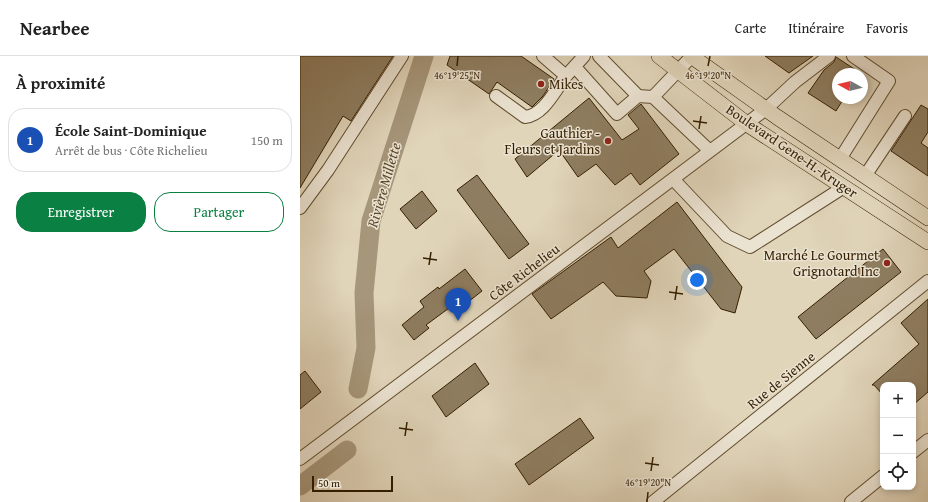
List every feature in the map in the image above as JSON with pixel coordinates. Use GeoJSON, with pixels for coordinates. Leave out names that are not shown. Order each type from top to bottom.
{"type":"FeatureCollection","features":[{"type":"Feature","properties":{"kind":"main road","name":"Boulevard Gene-H.-Kruger"},"geometry":{"type":"LineString","coordinates":[[659,56],[678,69],[747,124],[928,242]]}},
{"type":"Feature","properties":{"kind":"main road","name":"Boulevard Gene-H.-Kruger"},"geometry":{"type":"LineString","coordinates":[[692,56],[840,160],[928,218]]}},
{"type":"Feature","properties":{"kind":"street"},"geometry":{"type":"LineString","coordinates":[[300,208],[328,170],[402,56]]}},
{"type":"Feature","properties":{"kind":"street"},"geometry":{"type":"LineString","coordinates":[[542,56],[566,76]]}},
{"type":"Feature","properties":{"kind":"street"},"geometry":{"type":"LineString","coordinates":[[496,96],[525,117],[538,113],[566,76],[584,56]]}},
{"type":"Feature","properties":{"kind":"street"},"geometry":{"type":"LineString","coordinates":[[599,56],[638,96],[653,97],[710,151]]}},
{"type":"Feature","properties":{"kind":"street"},"geometry":{"type":"LineString","coordinates":[[653,97],[692,56]]}},
{"type":"Feature","properties":{"kind":"street","name":"Côte Richelieu"},"geometry":{"type":"LineString","coordinates":[[300,459],[747,124],[766,109],[795,82],[829,56]]}},
{"type":"Feature","properties":{"kind":"street"},"geometry":{"type":"LineString","coordinates":[[840,160],[889,81],[852,56]]}},
{"type":"Feature","properties":{"kind":"street"},"geometry":{"type":"LineString","coordinates":[[575,67],[617,114],[638,96]]}},
{"type":"Feature","properties":{"kind":"street"},"geometry":{"type":"LineString","coordinates":[[865,176],[905,116]]}},
{"type":"Feature","properties":{"kind":"street"},"geometry":{"type":"LineString","coordinates":[[673,179],[727,236],[750,247],[844,187]]}},
{"type":"Feature","properties":{"kind":"street","name":"Rue de Sienne"},"geometry":{"type":"LineString","coordinates":[[653,502],[928,281]]}},
{"type":"Feature","properties":{"kind":"street"},"geometry":{"type":"LineString","coordinates":[[916,450],[928,440]]}},
{"type":"Feature","properties":{"kind":"street"},"geometry":{"type":"LineString","coordinates":[[851,502],[880,478]]}},
{"type":"Feature","properties":{"kind":"building"},"geometry":{"type":"Polygon","coordinates":[[[300,56],[393,56],[351,121],[343,116],[300,188],[300,56]]]}},
{"type":"Feature","properties":{"kind":"building"},"geometry":{"type":"Polygon","coordinates":[[[450,56],[521,56],[554,79],[543,96],[532,107],[497,82],[489,94],[447,65],[450,56]]]}},
{"type":"Feature","properties":{"kind":"building"},"geometry":{"type":"Polygon","coordinates":[[[765,56],[813,56],[789,73],[765,56]]]}},
{"type":"Feature","properties":{"kind":"building"},"geometry":{"type":"Polygon","coordinates":[[[836,57],[853,68],[832,68],[832,104],[840,104],[836,111],[808,93],[824,70],[834,62],[836,57]]]}},
{"type":"Feature","properties":{"kind":"building"},"geometry":{"type":"Polygon","coordinates":[[[589,98],[622,140],[639,129],[628,115],[641,104],[679,154],[640,185],[631,173],[615,185],[596,164],[578,177],[559,150],[527,177],[515,159],[589,98]]]}},
{"type":"Feature","properties":{"kind":"building"},"geometry":{"type":"Polygon","coordinates":[[[921,105],[928,109],[928,132],[921,143],[928,148],[928,176],[891,151],[921,105]]]}},
{"type":"Feature","properties":{"kind":"building"},"geometry":{"type":"Polygon","coordinates":[[[477,175],[529,244],[509,259],[457,190],[477,175]]]}},
{"type":"Feature","properties":{"kind":"building"},"geometry":{"type":"Polygon","coordinates":[[[422,191],[437,211],[416,229],[400,209],[422,191]]]}},
{"type":"Feature","properties":{"kind":"building"},"geometry":{"type":"Polygon","coordinates":[[[677,202],[742,287],[735,313],[721,309],[674,249],[644,271],[651,281],[647,298],[616,296],[603,282],[551,319],[532,294],[611,237],[618,248],[677,202]]]}},
{"type":"Feature","properties":{"kind":"building"},"geometry":{"type":"Polygon","coordinates":[[[883,249],[901,272],[816,339],[798,317],[883,249]]]}},
{"type":"Feature","properties":{"kind":"building"},"geometry":{"type":"Polygon","coordinates":[[[465,269],[482,291],[468,302],[464,297],[426,325],[429,328],[414,340],[402,325],[424,307],[420,301],[438,287],[439,289],[465,269]]]}},
{"type":"Feature","properties":{"kind":"building"},"geometry":{"type":"Polygon","coordinates":[[[928,299],[928,392],[916,402],[916,382],[880,382],[880,392],[874,385],[872,385],[919,344],[901,323],[928,299]]]}},
{"type":"Feature","properties":{"kind":"building"},"geometry":{"type":"Polygon","coordinates":[[[475,363],[489,384],[446,417],[432,396],[475,363]]]}},
{"type":"Feature","properties":{"kind":"building"},"geometry":{"type":"Polygon","coordinates":[[[305,371],[321,392],[300,409],[300,375],[305,371]]]}},
{"type":"Feature","properties":{"kind":"building"},"geometry":{"type":"Polygon","coordinates":[[[580,418],[594,438],[529,485],[515,464],[580,418]]]}},
{"type":"Feature","properties":{"kind":"waterway","name":"Rivière Millette"},"geometry":{"type":"LineString","coordinates":[[358,389],[366,348],[364,293],[371,221],[424,56]]}},
{"type":"Feature","properties":{"kind":"waterway","name":"Rivière Millette"},"geometry":{"type":"LineString","coordinates":[[300,486],[347,450]]}},
{"type":"Feature","properties":{"kind":"place","name":"Mikes"},"geometry":{"type":"Point","coordinates":[541,84]}},
{"type":"Feature","properties":{"kind":"place","name":"Gauthier - Fleurs et Jardins"},"geometry":{"type":"Point","coordinates":[608,141]}},
{"type":"Feature","properties":{"kind":"place","name":"Marché Le Gourmet Grignotard Inc"},"geometry":{"type":"Point","coordinates":[887,263]}},
{"type":"Feature","properties":{"kind":"place","name":"École Saint-Dominique"},"geometry":{"type":"Point","coordinates":[458,321]}}]}
